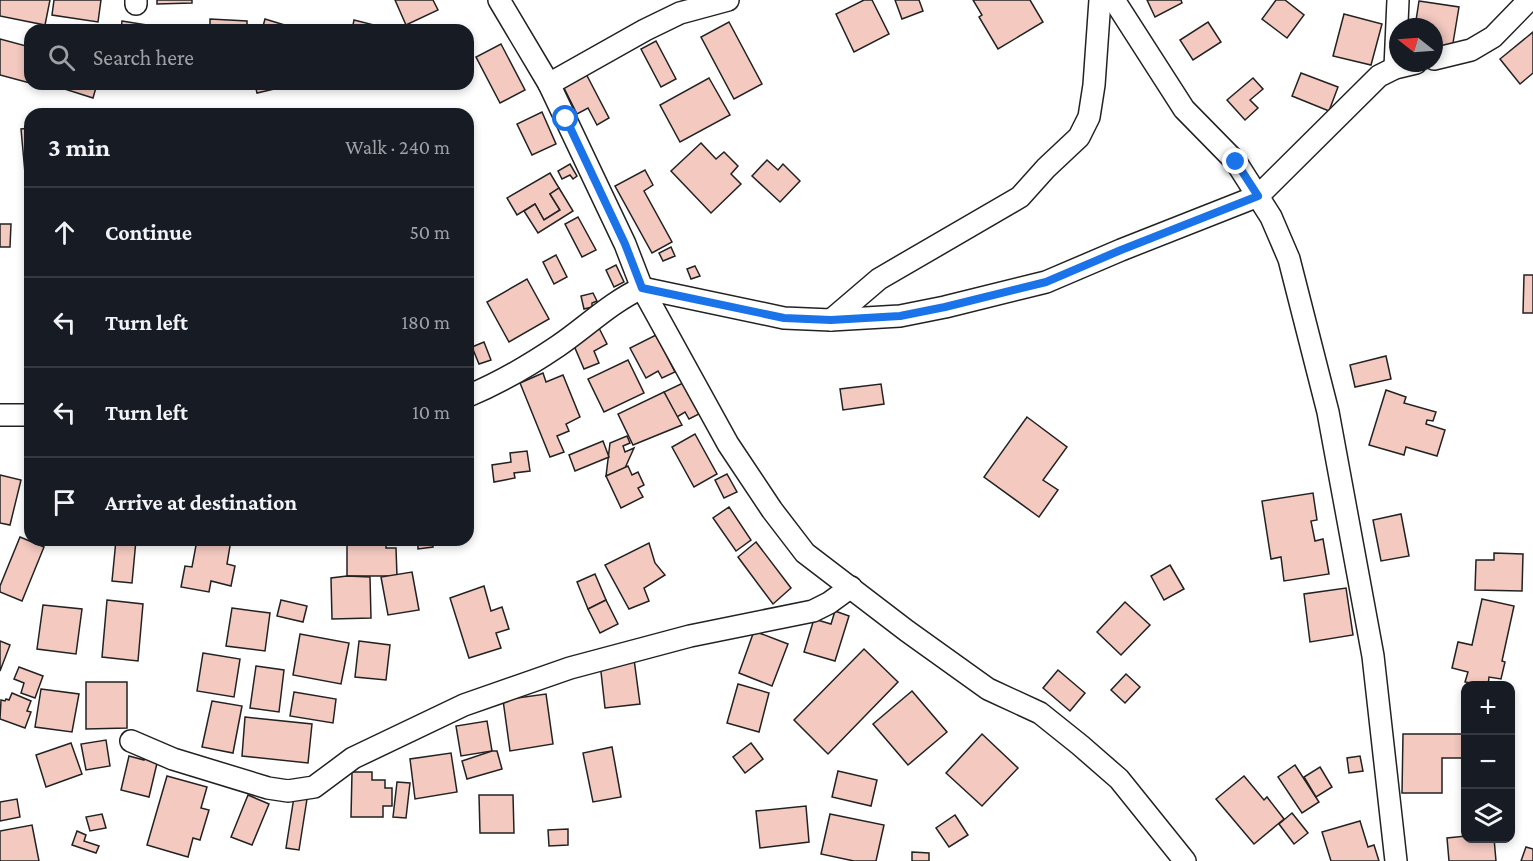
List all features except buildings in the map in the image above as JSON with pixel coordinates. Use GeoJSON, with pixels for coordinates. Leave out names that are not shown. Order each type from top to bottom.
{"type":"FeatureCollection","features":[{"type":"Feature","properties":{"kind":"street"},"geometry":{"type":"LineString","coordinates":[[499,0],[549,84],[625,244],[642,288],[728,444],[772,510],[805,553],[907,632],[988,689],[1040,713],[1080,745],[1119,779],[1185,861]]}},
{"type":"Feature","properties":{"kind":"street"},"geometry":{"type":"LineString","coordinates":[[549,84],[680,13],[728,0]]}},
{"type":"Feature","properties":{"kind":"street"},"geometry":{"type":"LineString","coordinates":[[831,320],[879,279],[1020,197],[1079,137],[1089,117],[1094,85],[1100,0]]}},
{"type":"Feature","properties":{"kind":"street"},"geometry":{"type":"LineString","coordinates":[[1114,0],[1184,108],[1236,162],[1271,217],[1289,259],[1328,412],[1373,656],[1396,861]]}},
{"type":"Feature","properties":{"kind":"street"},"geometry":{"type":"LineString","coordinates":[[1397,18],[1398,0]]}},
{"type":"Feature","properties":{"kind":"street"},"geometry":{"type":"LineString","coordinates":[[1443,57],[1471,50],[1493,37],[1529,0]]}},
{"type":"Feature","properties":{"kind":"street"},"geometry":{"type":"LineString","coordinates":[[474,394],[488,388],[558,347],[626,296],[642,288],[784,318],[831,320],[900,316],[1046,282],[1258,196],[1379,76],[1389,71]]}},
{"type":"Feature","properties":{"kind":"street"},"geometry":{"type":"LineString","coordinates":[[0,415],[24,415]]}},
{"type":"Feature","properties":{"kind":"street"},"geometry":{"type":"LineString","coordinates":[[131,741],[173,759],[268,789],[288,791],[314,787],[353,759],[464,705],[570,669],[679,639],[724,627],[813,610],[829,603],[851,587]]}},
{"type":"Feature","properties":{"kind":"route"},"geometry":{"type":"LineString","coordinates":[[566,119],[625,244],[642,288],[784,318],[831,320],[900,316],[1046,282],[1258,196],[1236,162]]}}]}
